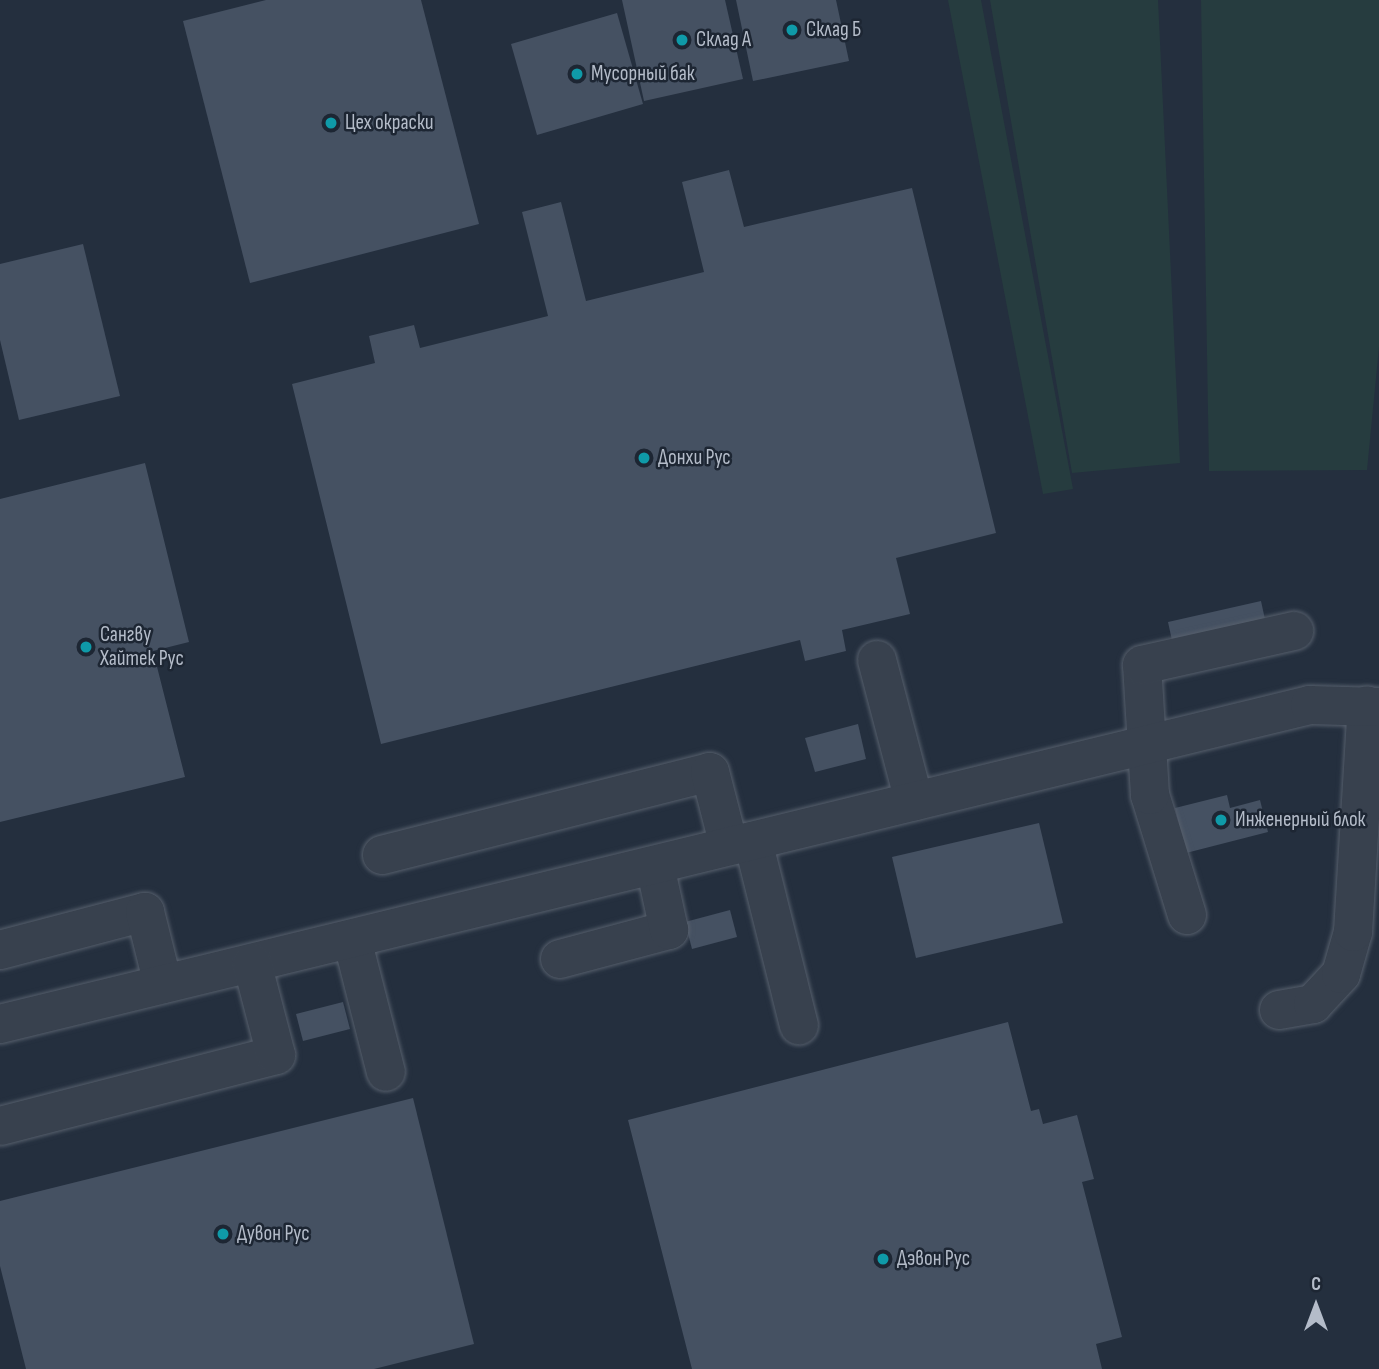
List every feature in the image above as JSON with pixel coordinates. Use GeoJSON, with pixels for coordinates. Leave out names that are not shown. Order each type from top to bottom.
{"type":"FeatureCollection","features":[{"type":"Feature","properties":{"kind":"street"},"geometry":{"type":"LineString","coordinates":[[1187,915],[1150,795],[1149,743],[1142,665],[1294,631]]}},
{"type":"Feature","properties":{"kind":"street"},"geometry":{"type":"LineString","coordinates":[[877,660],[914,801]]}},
{"type":"Feature","properties":{"kind":"street"},"geometry":{"type":"LineString","coordinates":[[0,1024],[1310,705],[1373,706],[1353,932],[1341,974],[1313,1004],[1279,1010]]}},
{"type":"Feature","properties":{"kind":"street"},"geometry":{"type":"LineString","coordinates":[[382,855],[710,772],[741,844],[799,1025]]}},
{"type":"Feature","properties":{"kind":"street"},"geometry":{"type":"LineString","coordinates":[[561,959],[669,930],[655,866]]}},
{"type":"Feature","properties":{"kind":"street"},"geometry":{"type":"LineString","coordinates":[[0,950],[145,912],[163,984]]}},
{"type":"Feature","properties":{"kind":"street"},"geometry":{"type":"LineString","coordinates":[[352,939],[386,1072]]}},
{"type":"Feature","properties":{"kind":"street"},"geometry":{"type":"LineString","coordinates":[[0,1126],[276,1055],[252,963]]}},
{"type":"Feature","properties":{"kind":"green space"},"geometry":{"type":"Polygon","coordinates":[[[948,0],[981,0],[1073,489],[1043,494],[948,0]]]}},
{"type":"Feature","properties":{"kind":"green space"},"geometry":{"type":"Polygon","coordinates":[[[990,0],[1158,0],[1180,463],[1072,473],[990,0]]]}},
{"type":"Feature","properties":{"kind":"green space"},"geometry":{"type":"Polygon","coordinates":[[[1201,0],[1379,0],[1379,347],[1367,470],[1209,471],[1201,0]]]}},
{"type":"Feature","properties":{"kind":"building","name":"Цех окраски"},"geometry":{"type":"Polygon","coordinates":[[[266,0],[421,0],[479,224],[250,283],[183,21],[266,0]]]}},
{"type":"Feature","properties":{"kind":"building","name":"Склад А"},"geometry":{"type":"Polygon","coordinates":[[[622,0],[725,0],[743,79],[644,101],[622,0]]]}},
{"type":"Feature","properties":{"kind":"building","name":"Склад Б"},"geometry":{"type":"Polygon","coordinates":[[[736,0],[836,0],[849,61],[753,81],[736,0]]]}},
{"type":"Feature","properties":{"kind":"building","name":"Мусорный бак"},"geometry":{"type":"Polygon","coordinates":[[[617,13],[643,104],[537,135],[511,44],[617,13]]]}},
{"type":"Feature","properties":{"kind":"building","name":"Донхи Рус"},"geometry":{"type":"Polygon","coordinates":[[[729,170],[744,227],[912,188],[996,533],[896,558],[910,614],[842,630],[846,651],[805,661],[800,640],[381,744],[292,384],[375,363],[369,336],[414,325],[420,348],[548,316],[522,212],[561,202],[586,301],[704,272],[682,182],[729,170]]]}},
{"type":"Feature","properties":{"kind":"building"},"geometry":{"type":"Polygon","coordinates":[[[83,244],[120,396],[19,420],[0,340],[0,264],[83,244]]]}},
{"type":"Feature","properties":{"kind":"building","name":"Сангву Хайтек Рус"},"geometry":{"type":"Polygon","coordinates":[[[145,463],[189,642],[153,651],[185,777],[0,822],[0,499],[145,463]]]}},
{"type":"Feature","properties":{"kind":"building"},"geometry":{"type":"Polygon","coordinates":[[[1261,601],[1266,624],[1173,645],[1168,622],[1261,601]]]}},
{"type":"Feature","properties":{"kind":"building"},"geometry":{"type":"Polygon","coordinates":[[[858,724],[866,759],[815,772],[805,738],[858,724]]]}},
{"type":"Feature","properties":{"kind":"building","name":"Инженерный блок"},"geometry":{"type":"Polygon","coordinates":[[[1227,795],[1230,808],[1260,800],[1268,832],[1186,853],[1175,808],[1227,795]]]}},
{"type":"Feature","properties":{"kind":"building"},"geometry":{"type":"Polygon","coordinates":[[[1039,823],[1063,923],[916,958],[892,857],[1039,823]]]}},
{"type":"Feature","properties":{"kind":"building"},"geometry":{"type":"Polygon","coordinates":[[[730,910],[737,937],[692,949],[685,922],[730,910]]]}},
{"type":"Feature","properties":{"kind":"building"},"geometry":{"type":"Polygon","coordinates":[[[343,1002],[350,1029],[303,1041],[296,1014],[343,1002]]]}},
{"type":"Feature","properties":{"kind":"building","name":"Дэвон Рус"},"geometry":{"type":"Polygon","coordinates":[[[1008,1022],[1031,1111],[1039,1109],[1043,1124],[1077,1115],[1094,1179],[1082,1182],[1122,1337],[1096,1344],[1102,1369],[692,1369],[628,1120],[1008,1022]]]}},
{"type":"Feature","properties":{"kind":"building","name":"Дувон Рус"},"geometry":{"type":"Polygon","coordinates":[[[413,1098],[474,1344],[374,1369],[26,1369],[0,1266],[0,1201],[413,1098]]]}},
{"type":"Feature","properties":{"kind":"place","name":"Склад Б"},"geometry":{"type":"Point","coordinates":[792,30]}},
{"type":"Feature","properties":{"kind":"place","name":"Склад А"},"geometry":{"type":"Point","coordinates":[682,40]}},
{"type":"Feature","properties":{"kind":"place","name":"Мусорный бак"},"geometry":{"type":"Point","coordinates":[577,74]}},
{"type":"Feature","properties":{"kind":"place","name":"Цех окраски"},"geometry":{"type":"Point","coordinates":[331,123]}},
{"type":"Feature","properties":{"kind":"place","name":"Донхи Рус"},"geometry":{"type":"Point","coordinates":[644,458]}},
{"type":"Feature","properties":{"kind":"place","name":"Сангву Хайтек Рус"},"geometry":{"type":"Point","coordinates":[86,647]}},
{"type":"Feature","properties":{"kind":"place","name":"Инженерный блок"},"geometry":{"type":"Point","coordinates":[1221,820]}},
{"type":"Feature","properties":{"kind":"place","name":"Дувон Рус"},"geometry":{"type":"Point","coordinates":[223,1234]}},
{"type":"Feature","properties":{"kind":"place","name":"Дэвон Рус"},"geometry":{"type":"Point","coordinates":[883,1259]}}]}
